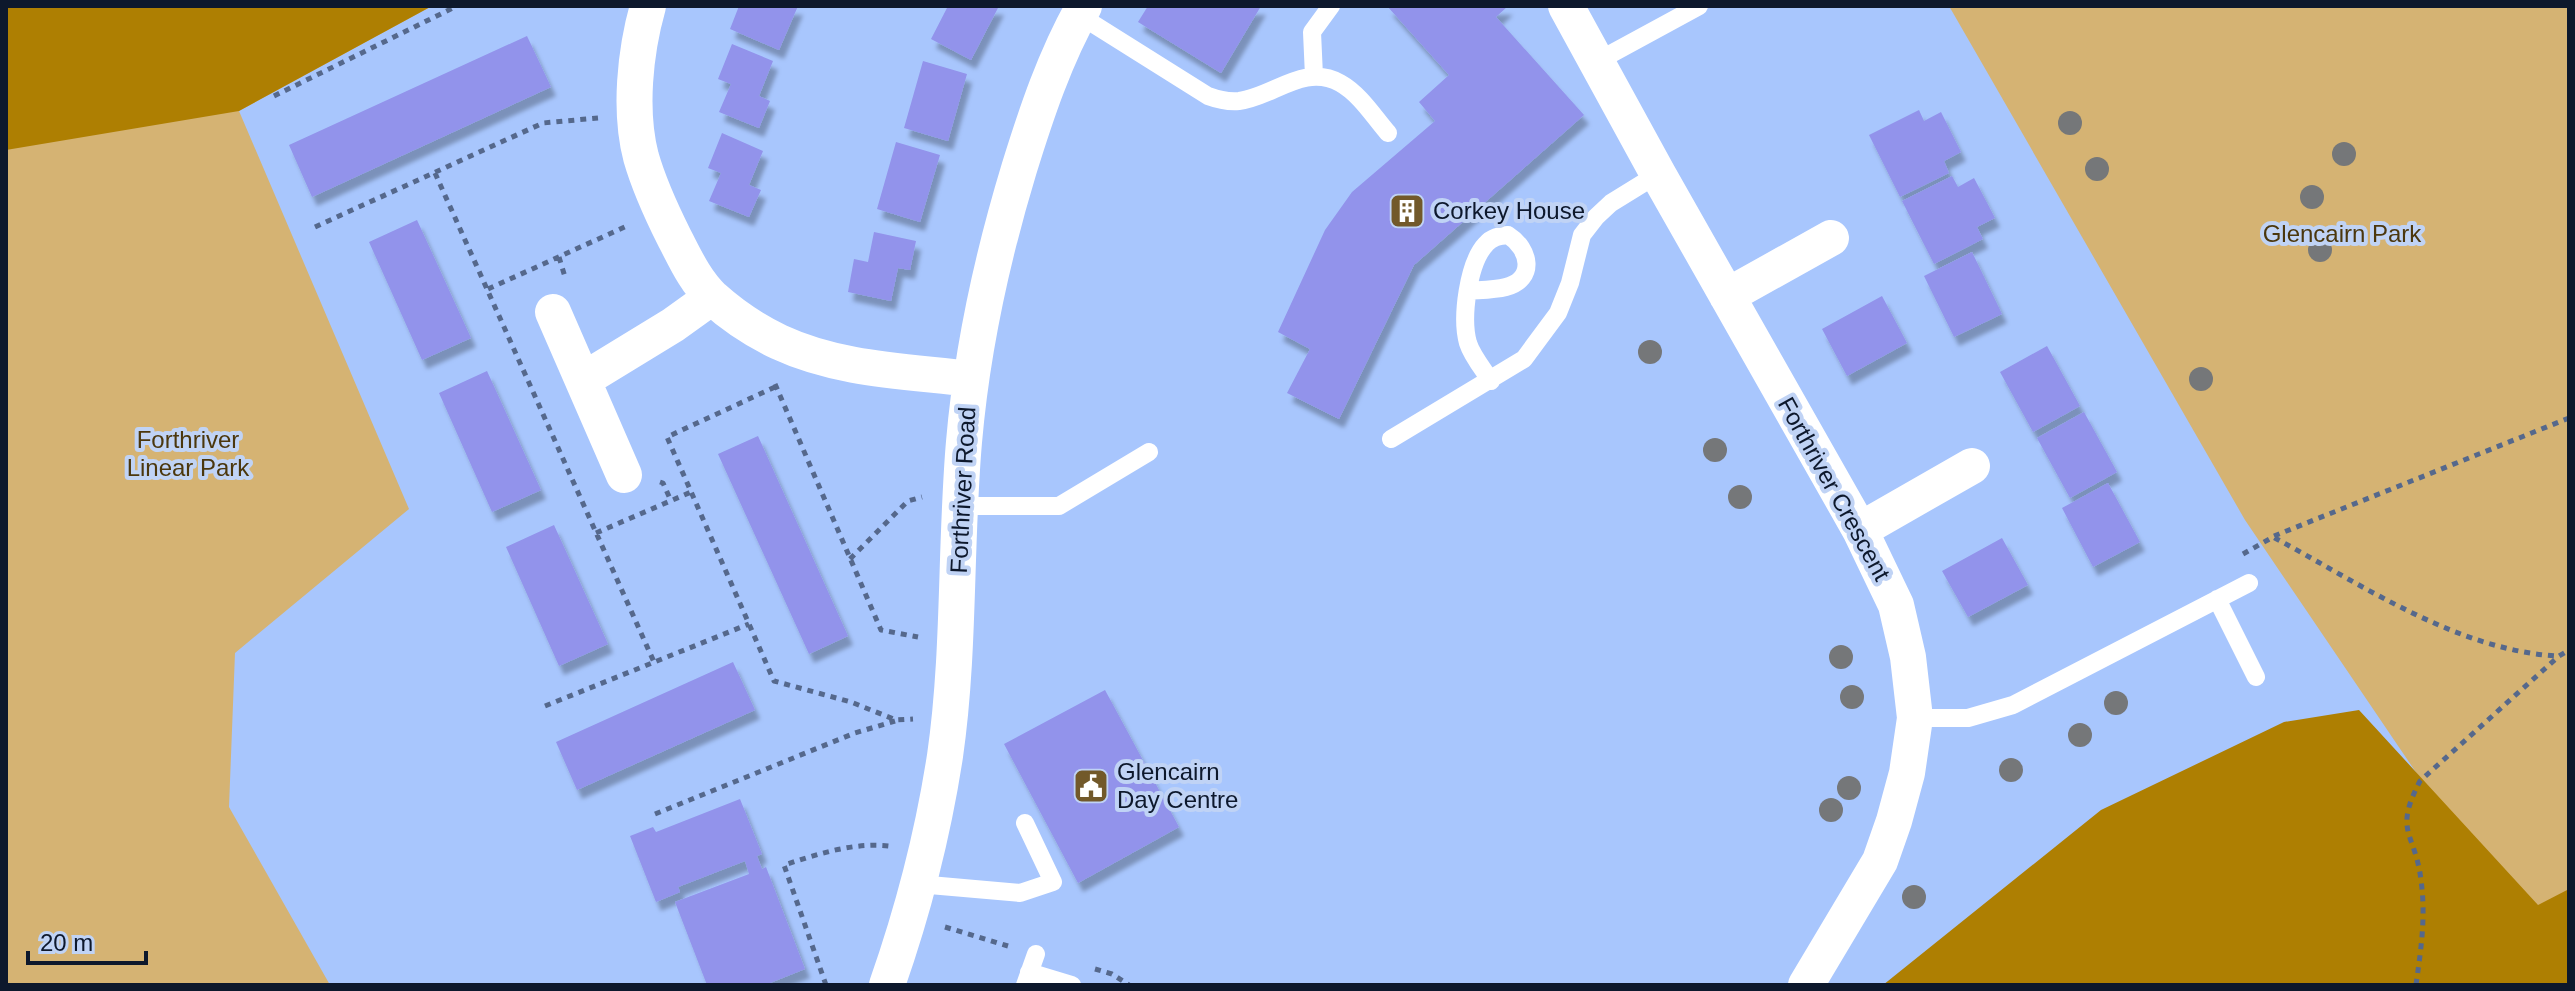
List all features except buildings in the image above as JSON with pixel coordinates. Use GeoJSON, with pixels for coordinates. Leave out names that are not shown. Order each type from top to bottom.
{"type":"FeatureCollection","features":[{"type":"Feature","properties":{"kind":"street"},"geometry":{"type":"LineString","coordinates":[[648,6],[639,51],[635,115],[641,156],[660,210],[690,269],[712,297],[747,324],[781,343],[828,359],[889,371],[971,379]]}},
{"type":"Feature","properties":{"kind":"street","name":"Forthriver Crescent"},"geometry":{"type":"LineString","coordinates":[[1566,6],[1860,530],[1896,605],[1908,657],[1915,718],[1907,773],[1880,861],[1806,985]]}},
{"type":"Feature","properties":{"kind":"street","name":"Forthriver Road"},"geometry":{"type":"LineString","coordinates":[[887,985],[907,928],[945,757],[971,379],[984,301],[1034,121],[1081,10]]}},
{"type":"Feature","properties":{"kind":"street"},"geometry":{"type":"LineString","coordinates":[[1727,296],[1831,238]]}},
{"type":"Feature","properties":{"kind":"street"},"geometry":{"type":"LineString","coordinates":[[583,380],[673,325],[712,297]]}},
{"type":"Feature","properties":{"kind":"street"},"geometry":{"type":"LineString","coordinates":[[553,312],[624,475]]}},
{"type":"Feature","properties":{"kind":"street"},"geometry":{"type":"LineString","coordinates":[[1860,530],[1972,466]]}},
{"type":"Feature","properties":{"kind":"lane"},"geometry":{"type":"LineString","coordinates":[[1314,76],[1312,32],[1331,6]]}},
{"type":"Feature","properties":{"kind":"lane"},"geometry":{"type":"LineString","coordinates":[[1596,62],[1699,6]]}},
{"type":"Feature","properties":{"kind":"lane"},"geometry":{"type":"LineString","coordinates":[[1081,10],[1208,96],[1224,101],[1243,101],[1297,79],[1314,76],[1340,82],[1388,133]]}},
{"type":"Feature","properties":{"kind":"lane"},"geometry":{"type":"LineString","coordinates":[[1391,439],[1524,359],[1558,313],[1570,283],[1582,235],[1611,203],[1658,174]]}},
{"type":"Feature","properties":{"kind":"lane"},"geometry":{"type":"LineString","coordinates":[[1468,291],[1465,319],[1468,344],[1491,381]]}},
{"type":"Feature","properties":{"kind":"lane"},"geometry":{"type":"LineString","coordinates":[[962,497],[1059,506],[1149,452]]}},
{"type":"Feature","properties":{"kind":"lane"},"geometry":{"type":"LineString","coordinates":[[1915,718],[1968,718],[2013,705],[2249,583]]}},
{"type":"Feature","properties":{"kind":"lane"},"geometry":{"type":"LineString","coordinates":[[2217,599],[2256,677]]}},
{"type":"Feature","properties":{"kind":"lane"},"geometry":{"type":"LineString","coordinates":[[918,884],[1020,893],[1053,882],[1025,823]]}},
{"type":"Feature","properties":{"kind":"lane"},"geometry":{"type":"LineString","coordinates":[[1036,954],[1027,978],[1072,985]]}},
{"type":"Feature","properties":{"kind":"path"},"geometry":{"type":"LineString","coordinates":[[274,96],[457,6]]}},
{"type":"Feature","properties":{"kind":"path"},"geometry":{"type":"LineString","coordinates":[[315,227],[543,123],[635,115]]}},
{"type":"Feature","properties":{"kind":"path"},"geometry":{"type":"LineString","coordinates":[[435,173],[654,662]]}},
{"type":"Feature","properties":{"kind":"path"},"geometry":{"type":"LineString","coordinates":[[488,289],[660,210]]}},
{"type":"Feature","properties":{"kind":"path"},"geometry":{"type":"LineString","coordinates":[[781,343],[775,387],[881,630],[955,643]]}},
{"type":"Feature","properties":{"kind":"path"},"geometry":{"type":"LineString","coordinates":[[775,387],[667,437],[774,681],[851,702],[896,720]]}},
{"type":"Feature","properties":{"kind":"path"},"geometry":{"type":"LineString","coordinates":[[2249,583],[2236,558],[2273,537],[2569,418]]}},
{"type":"Feature","properties":{"kind":"path"},"geometry":{"type":"LineString","coordinates":[[596,533],[691,492]]}},
{"type":"Feature","properties":{"kind":"path"},"geometry":{"type":"LineString","coordinates":[[850,559],[908,501],[962,497]]}},
{"type":"Feature","properties":{"kind":"path"},"geometry":{"type":"LineString","coordinates":[[2273,537],[2447,630],[2496,648],[2559,656]]}},
{"type":"Feature","properties":{"kind":"path"},"geometry":{"type":"LineString","coordinates":[[545,706],[749,624]]}},
{"type":"Feature","properties":{"kind":"path"},"geometry":{"type":"LineString","coordinates":[[2416,985],[2425,928],[2421,877],[2405,823],[2408,804],[2420,781],[2569,650]]}},
{"type":"Feature","properties":{"kind":"path"},"geometry":{"type":"LineString","coordinates":[[655,814],[855,733],[896,720],[949,715]]}},
{"type":"Feature","properties":{"kind":"path"},"geometry":{"type":"LineString","coordinates":[[826,985],[784,865],[868,844],[926,849]]}},
{"type":"Feature","properties":{"kind":"green space","name":"Forthriver Linear Park"},"geometry":{"type":"Polygon","coordinates":[[[6,6],[432,6],[239,111],[409,509],[235,653],[229,807],[330,985],[6,985],[6,6]]]}},
{"type":"Feature","properties":{"kind":"green space","name":"Glencairn Park"},"geometry":{"type":"Polygon","coordinates":[[[1949,6],[2569,6],[2569,985],[2491,883],[2245,520],[1949,6]]]}},
{"type":"Feature","properties":{"kind":"shaded area"},"geometry":{"type":"Polygon","coordinates":[[[6,6],[432,6],[239,111],[6,150],[6,6]]]}},
{"type":"Feature","properties":{"kind":"shaded area"},"geometry":{"type":"Polygon","coordinates":[[[2359,710],[2538,905],[2569,889],[2569,985],[1883,985],[2101,810],[2284,722],[2359,710]]]}},
{"type":"Feature","properties":{"kind":"place","name":"Corkey House"},"geometry":{"type":"Point","coordinates":[1407,211]}},
{"type":"Feature","properties":{"kind":"place","name":"Glencairn Day Centre"},"geometry":{"type":"Point","coordinates":[1091,786]}}]}
